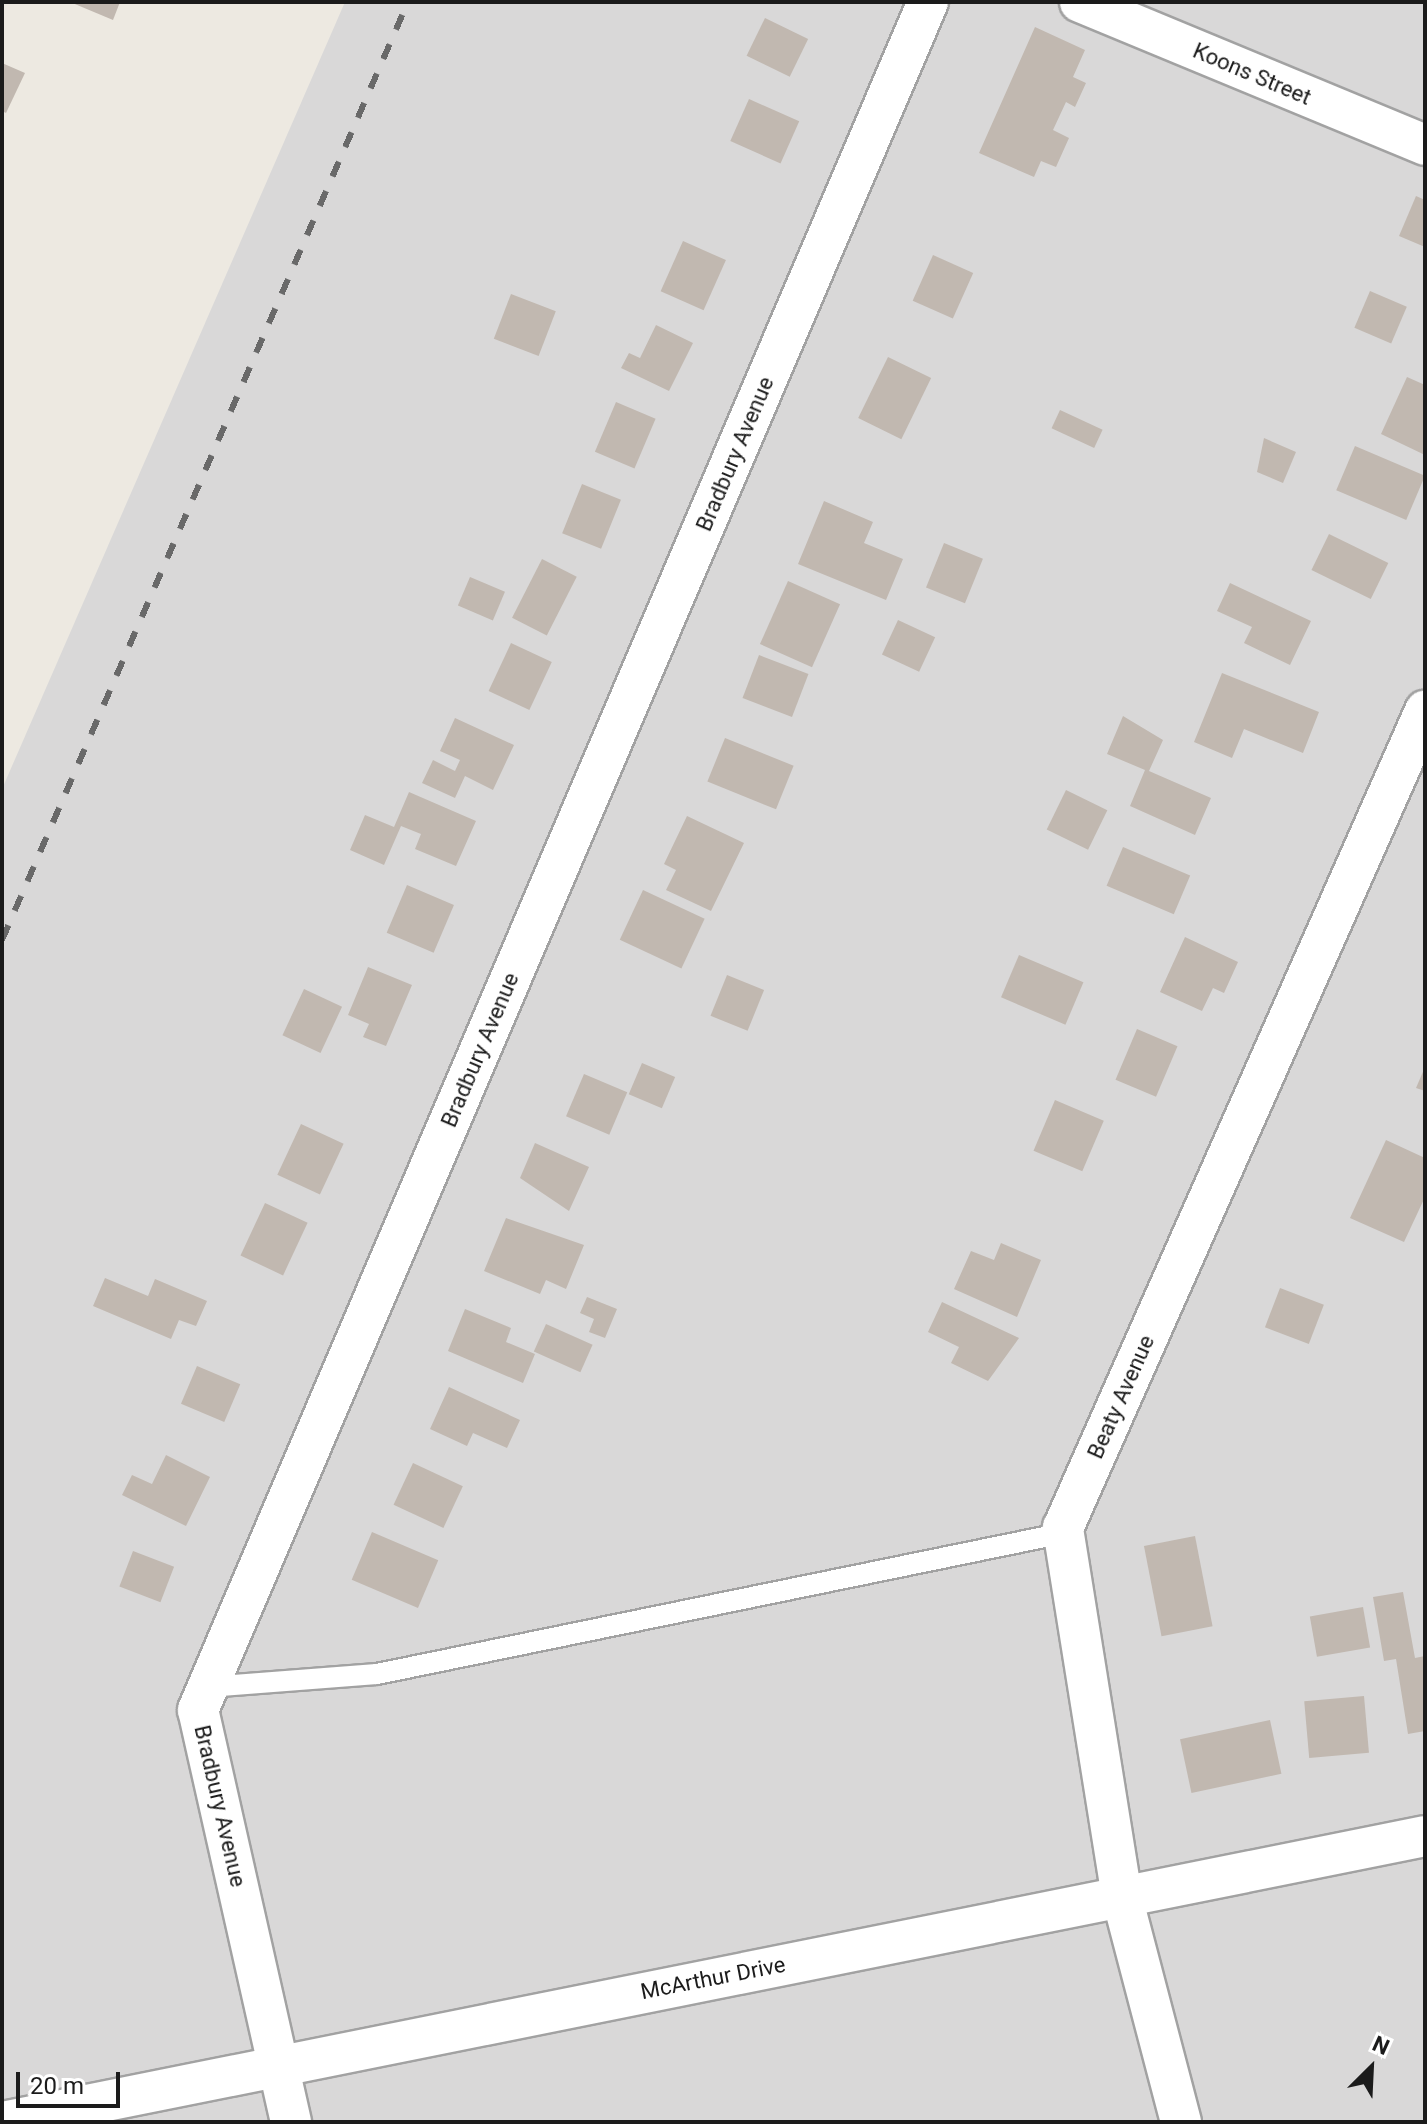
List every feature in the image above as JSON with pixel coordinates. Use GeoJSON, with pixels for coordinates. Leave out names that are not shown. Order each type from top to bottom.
{"type":"FeatureCollection","features":[{"type":"Feature","properties":{"kind":"street","name":"Bradbury Avenue"},"geometry":{"type":"LineString","coordinates":[[291,2122],[281,2064],[198,1710],[928,2]]}},
{"type":"Feature","properties":{"kind":"street","name":"Koons Street"},"geometry":{"type":"LineString","coordinates":[[1080,2],[1425,145]]}},
{"type":"Feature","properties":{"kind":"street","name":"Beaty Avenue"},"geometry":{"type":"LineString","coordinates":[[1064,1533],[1425,711]]}},
{"type":"Feature","properties":{"kind":"street"},"geometry":{"type":"LineString","coordinates":[[1064,1533],[1122,1897],[1181,2122]]}},
{"type":"Feature","properties":{"kind":"street","name":"McArthur Drive"},"geometry":{"type":"LineString","coordinates":[[2,2122],[1425,1836]]}},
{"type":"Feature","properties":{"kind":"lane"},"geometry":{"type":"LineString","coordinates":[[208,1687],[377,1674],[1064,1533]]}},
{"type":"Feature","properties":{"kind":"shaded area"},"geometry":{"type":"Polygon","coordinates":[[[345,2],[1425,2],[1425,2122],[2,2122],[2,789],[345,2]]]}},
{"type":"Feature","properties":{"kind":"building"},"geometry":{"type":"Polygon","coordinates":[[[70,2],[120,2],[113,20],[70,2]]]}},
{"type":"Feature","properties":{"kind":"building"},"geometry":{"type":"Polygon","coordinates":[[[765,18],[808,39],[790,77],[747,56],[765,18]]]}},
{"type":"Feature","properties":{"kind":"building"},"geometry":{"type":"Polygon","coordinates":[[[1035,27],[1085,50],[1073,77],[1086,83],[1075,107],[1066,102],[1053,130],[1069,138],[1056,167],[1041,161],[1034,177],[979,153],[1035,27]]]}},
{"type":"Feature","properties":{"kind":"building"},"geometry":{"type":"Polygon","coordinates":[[[2,63],[25,73],[6,113],[2,111],[2,63]]]}},
{"type":"Feature","properties":{"kind":"building"},"geometry":{"type":"Polygon","coordinates":[[[749,99],[799,121],[781,163],[730,141],[749,99]]]}},
{"type":"Feature","properties":{"kind":"building"},"geometry":{"type":"Polygon","coordinates":[[[1416,196],[1425,200],[1425,247],[1399,236],[1416,196]]]}},
{"type":"Feature","properties":{"kind":"building"},"geometry":{"type":"Polygon","coordinates":[[[683,241],[726,260],[704,310],[661,291],[683,241]]]}},
{"type":"Feature","properties":{"kind":"building"},"geometry":{"type":"Polygon","coordinates":[[[933,255],[973,273],[953,319],[913,301],[933,255]]]}},
{"type":"Feature","properties":{"kind":"building"},"geometry":{"type":"Polygon","coordinates":[[[1370,291],[1407,307],[1391,343],[1354,328],[1370,291]]]}},
{"type":"Feature","properties":{"kind":"building"},"geometry":{"type":"Polygon","coordinates":[[[511,294],[556,311],[539,356],[494,339],[511,294]]]}},
{"type":"Feature","properties":{"kind":"building"},"geometry":{"type":"Polygon","coordinates":[[[656,325],[693,343],[669,391],[621,368],[629,353],[640,358],[656,325]]]}},
{"type":"Feature","properties":{"kind":"building"},"geometry":{"type":"Polygon","coordinates":[[[888,357],[931,378],[901,439],[858,418],[888,357]]]}},
{"type":"Feature","properties":{"kind":"building"},"geometry":{"type":"Polygon","coordinates":[[[1407,377],[1425,385],[1425,455],[1381,434],[1407,377]]]}},
{"type":"Feature","properties":{"kind":"building"},"geometry":{"type":"Polygon","coordinates":[[[616,402],[656,419],[634,469],[595,452],[616,402]]]}},
{"type":"Feature","properties":{"kind":"building"},"geometry":{"type":"Polygon","coordinates":[[[1060,410],[1103,430],[1094,448],[1052,428],[1060,410]]]}},
{"type":"Feature","properties":{"kind":"building"},"geometry":{"type":"Polygon","coordinates":[[[1264,438],[1296,452],[1283,483],[1257,472],[1264,438]]]}},
{"type":"Feature","properties":{"kind":"building"},"geometry":{"type":"Polygon","coordinates":[[[1355,446],[1425,476],[1406,520],[1336,490],[1355,446]]]}},
{"type":"Feature","properties":{"kind":"building"},"geometry":{"type":"Polygon","coordinates":[[[582,484],[621,500],[601,549],[562,533],[582,484]]]}},
{"type":"Feature","properties":{"kind":"building"},"geometry":{"type":"Polygon","coordinates":[[[824,501],[873,522],[864,543],[903,559],[886,600],[798,564],[824,501]]]}},
{"type":"Feature","properties":{"kind":"building"},"geometry":{"type":"Polygon","coordinates":[[[1329,534],[1388,563],[1371,599],[1311,570],[1329,534]]]}},
{"type":"Feature","properties":{"kind":"building"},"geometry":{"type":"Polygon","coordinates":[[[944,543],[983,559],[965,603],[926,588],[944,543]]]}},
{"type":"Feature","properties":{"kind":"building"},"geometry":{"type":"Polygon","coordinates":[[[542,559],[577,577],[547,636],[512,618],[542,559]]]}},
{"type":"Feature","properties":{"kind":"building"},"geometry":{"type":"Polygon","coordinates":[[[470,577],[505,592],[493,620],[458,606],[470,577]]]}},
{"type":"Feature","properties":{"kind":"building"},"geometry":{"type":"Polygon","coordinates":[[[788,581],[840,604],[812,667],[760,644],[788,581]]]}},
{"type":"Feature","properties":{"kind":"building"},"geometry":{"type":"Polygon","coordinates":[[[1230,583],[1311,621],[1290,665],[1244,643],[1252,627],[1217,611],[1230,583]]]}},
{"type":"Feature","properties":{"kind":"building"},"geometry":{"type":"Polygon","coordinates":[[[898,620],[935,637],[919,672],[882,654],[898,620]]]}},
{"type":"Feature","properties":{"kind":"building"},"geometry":{"type":"Polygon","coordinates":[[[511,643],[552,662],[529,710],[489,691],[511,643]]]}},
{"type":"Feature","properties":{"kind":"building"},"geometry":{"type":"Polygon","coordinates":[[[759,655],[808,674],[792,717],[743,698],[759,655]]]}},
{"type":"Feature","properties":{"kind":"building"},"geometry":{"type":"Polygon","coordinates":[[[1222,673],[1319,712],[1303,753],[1244,729],[1232,758],[1194,742],[1222,673]]]}},
{"type":"Feature","properties":{"kind":"building"},"geometry":{"type":"Polygon","coordinates":[[[1123,716],[1163,740],[1149,771],[1211,798],[1195,835],[1130,806],[1145,770],[1107,754],[1123,716]]]}},
{"type":"Feature","properties":{"kind":"building"},"geometry":{"type":"Polygon","coordinates":[[[455,718],[514,745],[493,790],[465,776],[455,798],[422,783],[433,760],[455,771],[460,760],[440,751],[455,718]]]}},
{"type":"Feature","properties":{"kind":"building"},"geometry":{"type":"Polygon","coordinates":[[[725,738],[794,766],[776,809],[707,782],[725,738]]]}},
{"type":"Feature","properties":{"kind":"building"},"geometry":{"type":"Polygon","coordinates":[[[1066,790],[1107,810],[1088,850],[1047,830],[1066,790]]]}},
{"type":"Feature","properties":{"kind":"building"},"geometry":{"type":"Polygon","coordinates":[[[409,792],[476,821],[456,866],[415,849],[421,834],[401,826],[384,865],[350,850],[365,815],[394,827],[409,792]]]}},
{"type":"Feature","properties":{"kind":"building"},"geometry":{"type":"Polygon","coordinates":[[[687,816],[744,843],[711,911],[666,890],[676,870],[664,864],[687,816]]]}},
{"type":"Feature","properties":{"kind":"building"},"geometry":{"type":"Polygon","coordinates":[[[1123,847],[1190,876],[1174,914],[1107,886],[1123,847]]]}},
{"type":"Feature","properties":{"kind":"building"},"geometry":{"type":"Polygon","coordinates":[[[407,885],[454,905],[434,953],[387,933],[407,885]]]}},
{"type":"Feature","properties":{"kind":"building"},"geometry":{"type":"Polygon","coordinates":[[[643,890],[705,919],[681,969],[620,940],[643,890]]]}},
{"type":"Feature","properties":{"kind":"building"},"geometry":{"type":"Polygon","coordinates":[[[1185,937],[1238,962],[1224,993],[1213,988],[1202,1011],[1160,992],[1185,937]]]}},
{"type":"Feature","properties":{"kind":"building"},"geometry":{"type":"Polygon","coordinates":[[[1019,955],[1083,982],[1065,1025],[1001,997],[1019,955]]]}},
{"type":"Feature","properties":{"kind":"building"},"geometry":{"type":"Polygon","coordinates":[[[368,967],[412,985],[386,1046],[363,1037],[369,1024],[348,1015],[368,967]]]}},
{"type":"Feature","properties":{"kind":"building"},"geometry":{"type":"Polygon","coordinates":[[[727,975],[764,990],[748,1031],[711,1016],[727,975]]]}},
{"type":"Feature","properties":{"kind":"building"},"geometry":{"type":"Polygon","coordinates":[[[304,989],[342,1007],[321,1053],[282,1035],[304,989]]]}},
{"type":"Feature","properties":{"kind":"building"},"geometry":{"type":"Polygon","coordinates":[[[1137,1029],[1178,1046],[1156,1097],[1116,1080],[1137,1029]]]}},
{"type":"Feature","properties":{"kind":"building"},"geometry":{"type":"Polygon","coordinates":[[[642,1063],[675,1077],[662,1108],[629,1094],[642,1063]]]}},
{"type":"Feature","properties":{"kind":"building"},"geometry":{"type":"Polygon","coordinates":[[[1425,1067],[1425,1091],[1416,1088],[1425,1067]]]}},
{"type":"Feature","properties":{"kind":"building"},"geometry":{"type":"Polygon","coordinates":[[[584,1074],[627,1092],[609,1135],[566,1116],[584,1074]]]}},
{"type":"Feature","properties":{"kind":"building"},"geometry":{"type":"Polygon","coordinates":[[[1055,1100],[1104,1121],[1082,1171],[1034,1151],[1055,1100]]]}},
{"type":"Feature","properties":{"kind":"building"},"geometry":{"type":"Polygon","coordinates":[[[301,1124],[344,1144],[320,1195],[277,1175],[301,1124]]]}},
{"type":"Feature","properties":{"kind":"building"},"geometry":{"type":"Polygon","coordinates":[[[1386,1140],[1425,1158],[1425,1197],[1404,1242],[1350,1218],[1386,1140]]]}},
{"type":"Feature","properties":{"kind":"building"},"geometry":{"type":"Polygon","coordinates":[[[535,1143],[589,1167],[569,1211],[520,1178],[535,1143]]]}},
{"type":"Feature","properties":{"kind":"building"},"geometry":{"type":"Polygon","coordinates":[[[265,1203],[308,1223],[283,1275],[240,1256],[265,1203]]]}},
{"type":"Feature","properties":{"kind":"building"},"geometry":{"type":"Polygon","coordinates":[[[506,1218],[584,1245],[566,1289],[546,1280],[540,1294],[484,1271],[506,1218]]]}},
{"type":"Feature","properties":{"kind":"building"},"geometry":{"type":"Polygon","coordinates":[[[1001,1243],[1041,1260],[1017,1317],[954,1289],[971,1251],[994,1260],[1001,1243]]]}},
{"type":"Feature","properties":{"kind":"building"},"geometry":{"type":"Polygon","coordinates":[[[105,1278],[148,1296],[155,1279],[207,1301],[196,1326],[179,1320],[171,1339],[93,1306],[105,1278]]]}},
{"type":"Feature","properties":{"kind":"building"},"geometry":{"type":"Polygon","coordinates":[[[1280,1288],[1324,1305],[1309,1344],[1265,1327],[1280,1288]]]}},
{"type":"Feature","properties":{"kind":"building"},"geometry":{"type":"Polygon","coordinates":[[[587,1297],[617,1309],[605,1338],[589,1332],[594,1319],[580,1313],[587,1297]]]}},
{"type":"Feature","properties":{"kind":"building"},"geometry":{"type":"Polygon","coordinates":[[[942,1302],[1019,1338],[988,1381],[951,1363],[959,1347],[928,1332],[942,1302]]]}},
{"type":"Feature","properties":{"kind":"building"},"geometry":{"type":"Polygon","coordinates":[[[465,1309],[511,1328],[506,1342],[535,1354],[523,1383],[448,1351],[465,1309]]]}},
{"type":"Feature","properties":{"kind":"building"},"geometry":{"type":"Polygon","coordinates":[[[546,1324],[593,1345],[580,1372],[534,1351],[546,1324]]]}},
{"type":"Feature","properties":{"kind":"building"},"geometry":{"type":"Polygon","coordinates":[[[197,1366],[240,1384],[224,1422],[181,1404],[197,1366]]]}},
{"type":"Feature","properties":{"kind":"building"},"geometry":{"type":"Polygon","coordinates":[[[449,1387],[520,1420],[507,1448],[473,1433],[467,1446],[430,1429],[449,1387]]]}},
{"type":"Feature","properties":{"kind":"building"},"geometry":{"type":"Polygon","coordinates":[[[166,1455],[210,1477],[186,1526],[122,1495],[132,1475],[152,1484],[166,1455]]]}},
{"type":"Feature","properties":{"kind":"building"},"geometry":{"type":"Polygon","coordinates":[[[413,1463],[463,1486],[443,1528],[394,1505],[413,1463]]]}},
{"type":"Feature","properties":{"kind":"building"},"geometry":{"type":"Polygon","coordinates":[[[372,1532],[438,1560],[418,1608],[352,1580],[372,1532]]]}},
{"type":"Feature","properties":{"kind":"building"},"geometry":{"type":"Polygon","coordinates":[[[1195,1536],[1213,1626],[1162,1636],[1144,1546],[1195,1536]]]}},
{"type":"Feature","properties":{"kind":"building"},"geometry":{"type":"Polygon","coordinates":[[[133,1551],[174,1567],[160,1602],[119,1586],[133,1551]]]}},
{"type":"Feature","properties":{"kind":"building"},"geometry":{"type":"Polygon","coordinates":[[[1403,1592],[1415,1658],[1425,1656],[1425,1731],[1408,1734],[1396,1659],[1384,1661],[1373,1597],[1403,1592]]]}},
{"type":"Feature","properties":{"kind":"building"},"geometry":{"type":"Polygon","coordinates":[[[1363,1607],[1370,1647],[1317,1657],[1310,1616],[1363,1607]]]}},
{"type":"Feature","properties":{"kind":"building"},"geometry":{"type":"Polygon","coordinates":[[[1364,1696],[1369,1753],[1309,1758],[1304,1701],[1364,1696]]]}},
{"type":"Feature","properties":{"kind":"building"},"geometry":{"type":"Polygon","coordinates":[[[1270,1720],[1281,1774],[1191,1793],[1180,1739],[1270,1720]]]}},
{"type":"Feature","properties":{"kind":"railway"},"geometry":{"type":"LineString","coordinates":[[2,940],[408,2]]}}]}
